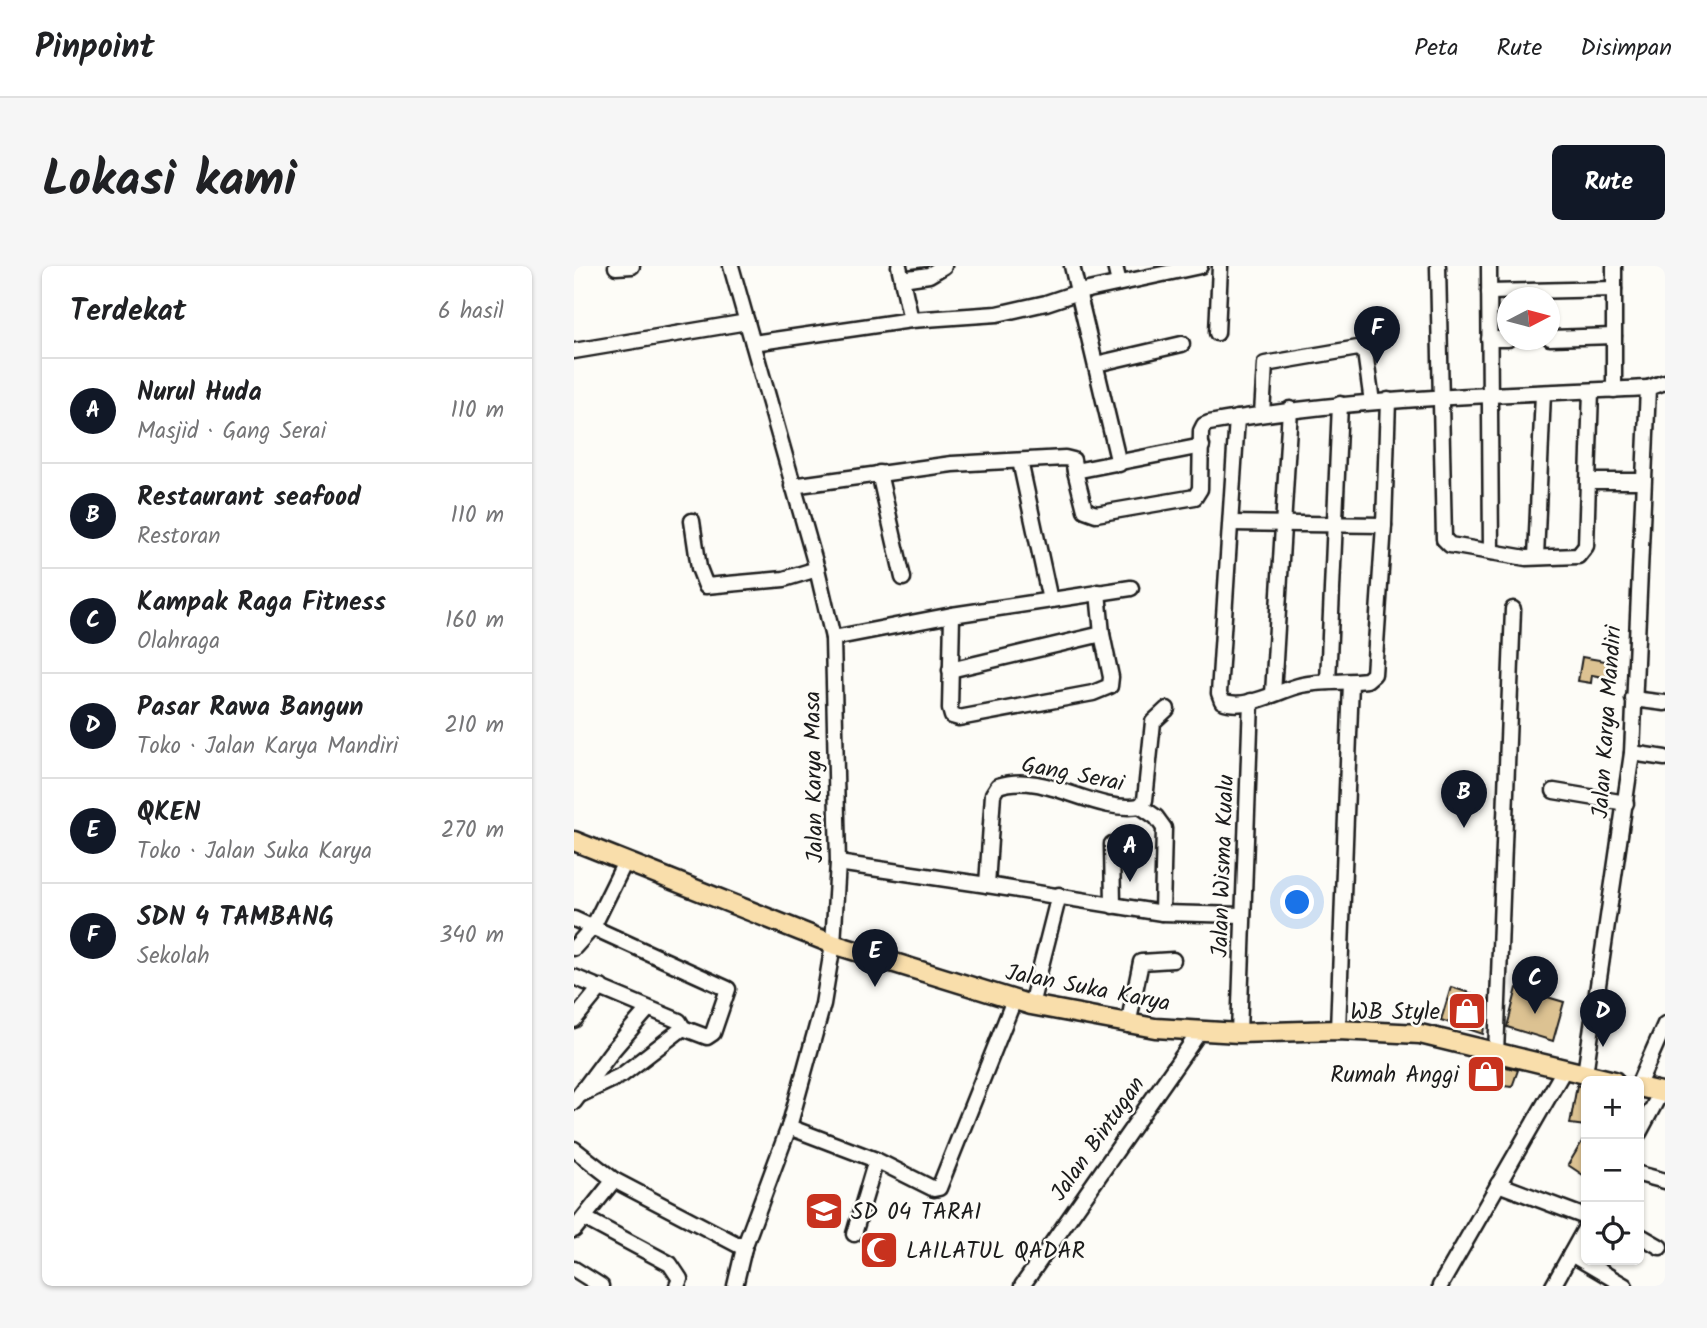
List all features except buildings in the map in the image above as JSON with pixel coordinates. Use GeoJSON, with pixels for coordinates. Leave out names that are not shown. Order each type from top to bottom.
{"type":"FeatureCollection","features":[{"type":"Feature","properties":{"kind":"main road","name":"Jalan Suka Karya"},"geometry":{"type":"LineString","coordinates":[[574,842],[833,944],[1023,1002],[1128,1025],[1200,1031],[1239,1033],[1338,1030],[1420,1034],[1594,1076]]}},
{"type":"Feature","properties":{"kind":"main road"},"geometry":{"type":"LineString","coordinates":[[1644,1087],[1663,1093]]}},
{"type":"Feature","properties":{"kind":"street"},"geometry":{"type":"LineString","coordinates":[[616,267],[632,266]]}},
{"type":"Feature","properties":{"kind":"street","name":"Jalan Karya Masa"},"geometry":{"type":"LineString","coordinates":[[731,266],[817,569],[833,638],[838,863],[833,944],[823,1004],[789,1127],[744,1248],[735,1286]]}},
{"type":"Feature","properties":{"kind":"street"},"geometry":{"type":"LineString","coordinates":[[911,320],[900,272],[929,275],[944,266]]}},
{"type":"Feature","properties":{"kind":"street"},"geometry":{"type":"LineString","coordinates":[[1072,266],[1119,464]]}},
{"type":"Feature","properties":{"kind":"street"},"geometry":{"type":"LineString","coordinates":[[1115,266],[1119,283]]}},
{"type":"Feature","properties":{"kind":"street"},"geometry":{"type":"LineString","coordinates":[[753,343],[911,320],[998,314],[1079,292],[1200,266]]}},
{"type":"Feature","properties":{"kind":"street"},"geometry":{"type":"LineString","coordinates":[[1217,333],[1220,266]]}},
{"type":"Feature","properties":{"kind":"street"},"geometry":{"type":"LineString","coordinates":[[1438,266],[1443,535],[1450,545],[1536,557],[1571,558],[1585,551],[1591,391]]}},
{"type":"Feature","properties":{"kind":"street"},"geometry":{"type":"LineString","coordinates":[[1489,266],[1491,552]]}},
{"type":"Feature","properties":{"kind":"street"},"geometry":{"type":"LineString","coordinates":[[1614,266],[1614,390]]}},
{"type":"Feature","properties":{"kind":"street"},"geometry":{"type":"LineString","coordinates":[[1489,292],[1614,289]]}},
{"type":"Feature","properties":{"kind":"street"},"geometry":{"type":"LineString","coordinates":[[574,351],[747,322]]}},
{"type":"Feature","properties":{"kind":"street"},"geometry":{"type":"LineString","coordinates":[[1560,338],[1614,336]]}},
{"type":"Feature","properties":{"kind":"street"},"geometry":{"type":"LineString","coordinates":[[1489,340],[1497,340]]}},
{"type":"Feature","properties":{"kind":"street"},"geometry":{"type":"LineString","coordinates":[[1096,364],[1182,344]]}},
{"type":"Feature","properties":{"kind":"street"},"geometry":{"type":"LineString","coordinates":[[1262,414],[1265,364],[1358,348],[1365,352],[1372,402]]}},
{"type":"Feature","properties":{"kind":"street"},"geometry":{"type":"LineString","coordinates":[[792,486],[879,472],[1068,458],[1074,462],[1084,506],[1091,514],[1189,500],[1200,489],[1204,425],[1290,409],[1340,404],[1648,388],[1665,382]]}},
{"type":"Feature","properties":{"kind":"street","name":"Jalan Karya Mandiri"},"geometry":{"type":"LineString","coordinates":[[1586,1074],[1632,753],[1648,388]]}},
{"type":"Feature","properties":{"kind":"street"},"geometry":{"type":"LineString","coordinates":[[1536,557],[1544,393]]}},
{"type":"Feature","properties":{"kind":"street"},"geometry":{"type":"LineString","coordinates":[[1237,418],[1219,693],[1222,701],[1230,704],[1251,701],[1301,685],[1367,680],[1375,671],[1388,400]]}},
{"type":"Feature","properties":{"kind":"street"},"geometry":{"type":"LineString","coordinates":[[1328,681],[1340,404]]}},
{"type":"Feature","properties":{"kind":"street"},"geometry":{"type":"LineString","coordinates":[[1273,694],[1290,409]]}},
{"type":"Feature","properties":{"kind":"street"},"geometry":{"type":"LineString","coordinates":[[1075,471],[1202,446]]}},
{"type":"Feature","properties":{"kind":"street"},"geometry":{"type":"LineString","coordinates":[[1020,461],[1050,600]]}},
{"type":"Feature","properties":{"kind":"street"},"geometry":{"type":"LineString","coordinates":[[879,472],[903,578]]}},
{"type":"Feature","properties":{"kind":"street"},"geometry":{"type":"LineString","coordinates":[[1588,481],[1643,481]]}},
{"type":"Feature","properties":{"kind":"street"},"geometry":{"type":"LineString","coordinates":[[692,521],[699,568],[706,586],[784,579],[817,569]]}},
{"type":"Feature","properties":{"kind":"street"},"geometry":{"type":"LineString","coordinates":[[1231,523],[1384,525]]}},
{"type":"Feature","properties":{"kind":"street"},"geometry":{"type":"LineString","coordinates":[[833,638],[952,615],[1131,588]]}},
{"type":"Feature","properties":{"kind":"street"},"geometry":{"type":"LineString","coordinates":[[952,615],[950,709],[952,716],[959,718],[1108,688],[1111,682],[1098,592]]}},
{"type":"Feature","properties":{"kind":"street"},"geometry":{"type":"LineString","coordinates":[[1496,1054],[1513,609]]}},
{"type":"Feature","properties":{"kind":"street"},"geometry":{"type":"LineString","coordinates":[[950,670],[1102,634]]}},
{"type":"Feature","properties":{"kind":"street"},"geometry":{"type":"LineString","coordinates":[[1338,1030],[1351,682]]}},
{"type":"Feature","properties":{"kind":"street"},"geometry":{"type":"LineString","coordinates":[[1633,699],[1665,703]]}},
{"type":"Feature","properties":{"kind":"street","name":"Jalan Wisma Kualu"},"geometry":{"type":"LineString","coordinates":[[1239,1033],[1251,701]]}},
{"type":"Feature","properties":{"kind":"street"},"geometry":{"type":"LineString","coordinates":[[1162,912],[1164,828],[1156,817],[1140,806],[1145,800],[1153,722],[1167,709]]}},
{"type":"Feature","properties":{"kind":"street"},"geometry":{"type":"LineString","coordinates":[[1632,753],[1665,758]]}},
{"type":"Feature","properties":{"kind":"street","name":"Gang Serai"},"geometry":{"type":"LineString","coordinates":[[987,885],[993,794],[998,786],[1022,783],[1122,806],[1140,806]]}},
{"type":"Feature","properties":{"kind":"street"},"geometry":{"type":"LineString","coordinates":[[1554,790],[1626,803]]}},
{"type":"Feature","properties":{"kind":"street"},"geometry":{"type":"LineString","coordinates":[[1112,845],[1113,906]]}},
{"type":"Feature","properties":{"kind":"street"},"geometry":{"type":"LineString","coordinates":[[574,948],[593,927],[625,862]]}},
{"type":"Feature","properties":{"kind":"street"},"geometry":{"type":"LineString","coordinates":[[838,863],[1059,895],[1113,906],[1162,912],[1243,915]]}},
{"type":"Feature","properties":{"kind":"street"},"geometry":{"type":"LineString","coordinates":[[789,1127],[876,1160],[934,1189],[940,1187],[1023,1002],[1059,895]]}},
{"type":"Feature","properties":{"kind":"street"},"geometry":{"type":"LineString","coordinates":[[574,919],[728,989],[713,1032],[707,1037],[683,1028],[679,1021],[574,977]]}},
{"type":"Feature","properties":{"kind":"street"},"geometry":{"type":"LineString","coordinates":[[1128,1025],[1141,962],[1173,960]]}},
{"type":"Feature","properties":{"kind":"street"},"geometry":{"type":"LineString","coordinates":[[574,1020],[601,987]]}},
{"type":"Feature","properties":{"kind":"street"},"geometry":{"type":"LineString","coordinates":[[578,1098],[612,1051],[648,1009]]}},
{"type":"Feature","properties":{"kind":"street"},"geometry":{"type":"LineString","coordinates":[[1643,1076],[1665,1024]]}},
{"type":"Feature","properties":{"kind":"street"},"geometry":{"type":"LineString","coordinates":[[578,1098],[622,1075],[683,1028]]}},
{"type":"Feature","properties":{"kind":"street","name":"Jalan Bintugan"},"geometry":{"type":"LineString","coordinates":[[1022,1286],[1200,1031]]}},
{"type":"Feature","properties":{"kind":"street"},"geometry":{"type":"LineString","coordinates":[[1440,1286],[1564,1070]]}},
{"type":"Feature","properties":{"kind":"street"},"geometry":{"type":"LineString","coordinates":[[1644,1125],[1663,1093]]}},
{"type":"Feature","properties":{"kind":"street"},"geometry":{"type":"LineString","coordinates":[[574,1149],[614,1180],[744,1248]]}},
{"type":"Feature","properties":{"kind":"street"},"geometry":{"type":"LineString","coordinates":[[854,1234],[876,1160]]}},
{"type":"Feature","properties":{"kind":"street"},"geometry":{"type":"LineString","coordinates":[[1644,1177],[1665,1181]]}},
{"type":"Feature","properties":{"kind":"street"},"geometry":{"type":"LineString","coordinates":[[1644,1178],[1665,1194]]}},
{"type":"Feature","properties":{"kind":"street"},"geometry":{"type":"LineString","coordinates":[[574,1230],[614,1180]]}},
{"type":"Feature","properties":{"kind":"street"},"geometry":{"type":"LineString","coordinates":[[1499,1184],[1581,1221]]}},
{"type":"Feature","properties":{"kind":"street"},"geometry":{"type":"LineString","coordinates":[[584,1218],[670,1264],[680,1279],[677,1286]]}},
{"type":"Feature","properties":{"kind":"street"},"geometry":{"type":"LineString","coordinates":[[1553,1286],[1581,1229]]}},
{"type":"Feature","properties":{"kind":"street"},"geometry":{"type":"LineString","coordinates":[[1644,1238],[1660,1247]]}},
{"type":"Feature","properties":{"kind":"street"},"geometry":{"type":"LineString","coordinates":[[1571,1254],[1625,1286]]}},
{"type":"Feature","properties":{"kind":"street"},"geometry":{"type":"LineString","coordinates":[[574,1269],[598,1285]]}},
{"type":"Feature","properties":{"kind":"place","name":"SDN 4 TAMBANG"},"geometry":{"type":"Point","coordinates":[1377,364]}},
{"type":"Feature","properties":{"kind":"place","name":"Restaurant seafood"},"geometry":{"type":"Point","coordinates":[1464,828]}},
{"type":"Feature","properties":{"kind":"place","name":"Nurul Huda"},"geometry":{"type":"Point","coordinates":[1130,882]}},
{"type":"Feature","properties":{"kind":"place","name":"QKEN"},"geometry":{"type":"Point","coordinates":[875,987]}},
{"type":"Feature","properties":{"kind":"place","name":"WB Style"},"geometry":{"type":"Point","coordinates":[1467,1011]}},
{"type":"Feature","properties":{"kind":"place","name":"Kampak Raga Fitness"},"geometry":{"type":"Point","coordinates":[1535,1014]}},
{"type":"Feature","properties":{"kind":"place","name":"Pasar Rawa Bangun"},"geometry":{"type":"Point","coordinates":[1603,1047]}},
{"type":"Feature","properties":{"kind":"place","name":"Rumah Anggi"},"geometry":{"type":"Point","coordinates":[1486,1074]}},
{"type":"Feature","properties":{"kind":"place","name":"SD 04 TARAI"},"geometry":{"type":"Point","coordinates":[824,1211]}},
{"type":"Feature","properties":{"kind":"place","name":"LAILATUL QADAR"},"geometry":{"type":"Point","coordinates":[879,1250]}}]}
